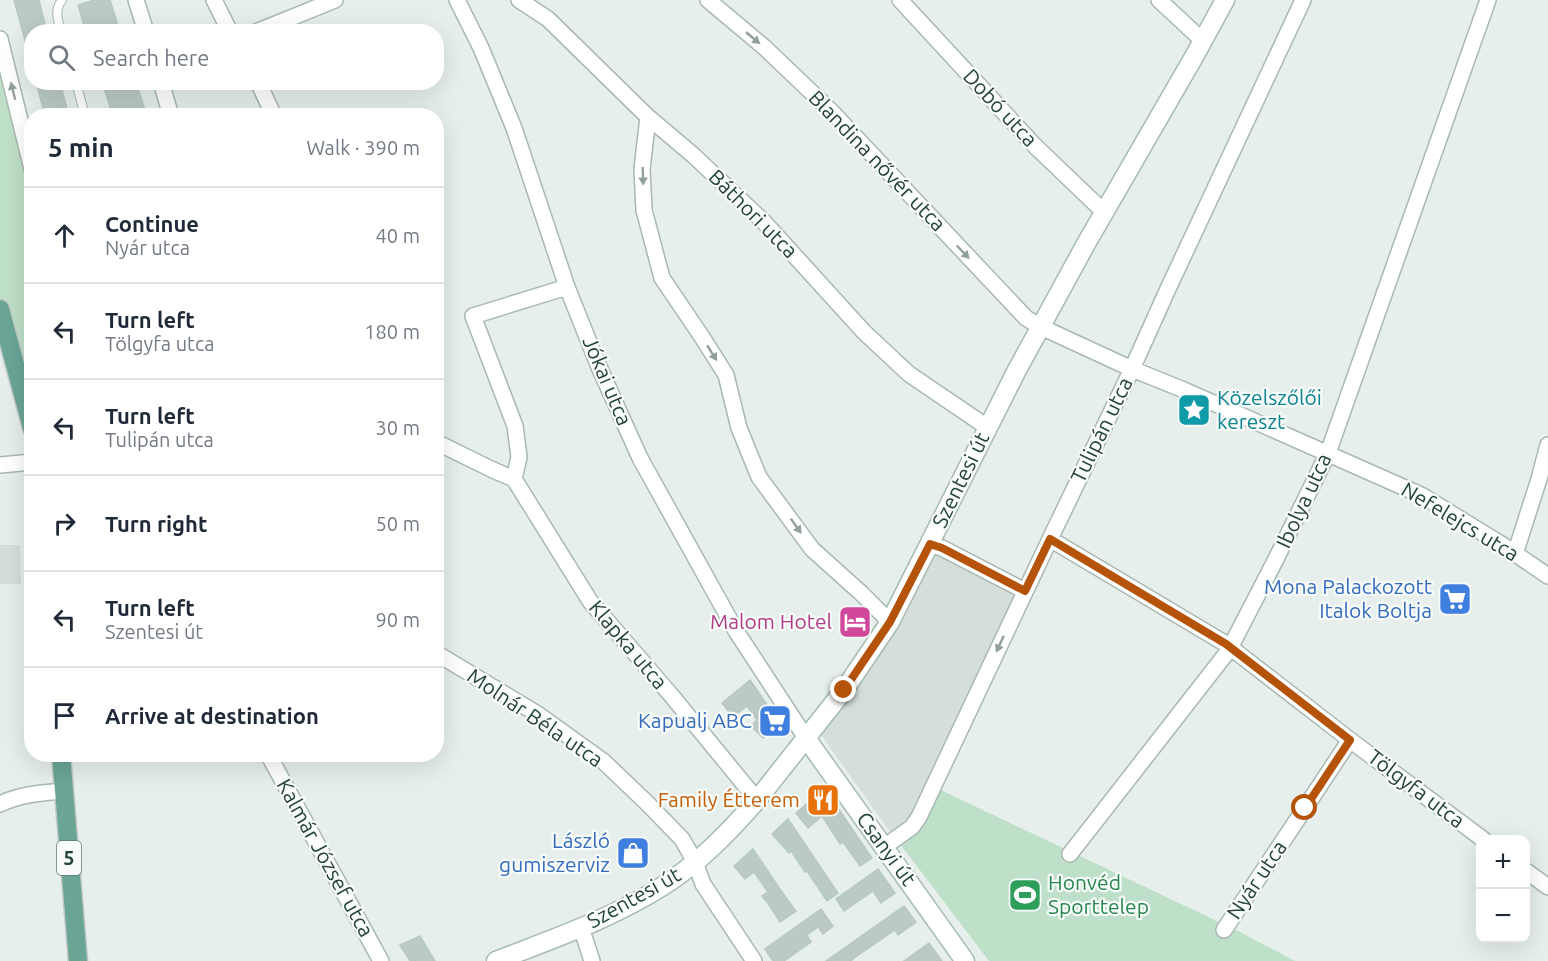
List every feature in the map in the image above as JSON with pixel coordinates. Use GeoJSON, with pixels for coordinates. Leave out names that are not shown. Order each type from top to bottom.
{"type":"FeatureCollection","features":[{"type":"Feature","properties":{"kind":"main road"},"geometry":{"type":"LineString","coordinates":[[0,309],[24,398]]}},
{"type":"Feature","properties":{"kind":"main road","name":"5"},"geometry":{"type":"LineString","coordinates":[[62,762],[78,961]]}},
{"type":"Feature","properties":{"kind":"street"},"geometry":{"type":"LineString","coordinates":[[136,0],[144,24]]}},
{"type":"Feature","properties":{"kind":"street"},"geometry":{"type":"LineString","coordinates":[[214,0],[226,24]]}},
{"type":"Feature","properties":{"kind":"street"},"geometry":{"type":"LineString","coordinates":[[275,24],[335,0]]}},
{"type":"Feature","properties":{"kind":"street","name":"Jókai utca"},"geometry":{"type":"LineString","coordinates":[[457,0],[481,48],[514,128],[567,287],[640,458],[736,631],[806,738]]}},
{"type":"Feature","properties":{"kind":"street","name":"Báthori utca"},"geometry":{"type":"LineString","coordinates":[[519,0],[548,19],[648,117],[693,155],[764,222],[864,332],[909,374],[987,427]]}},
{"type":"Feature","properties":{"kind":"street"},"geometry":{"type":"LineString","coordinates":[[533,10],[546,0]]}},
{"type":"Feature","properties":{"kind":"street","name":"Blandina nővér utca"},"geometry":{"type":"LineString","coordinates":[[708,0],[764,47],[830,110],[1026,318],[1041,327]]}},
{"type":"Feature","properties":{"kind":"street","name":"Dobó utca"},"geometry":{"type":"LineString","coordinates":[[900,0],[1035,146],[1104,212]]}},
{"type":"Feature","properties":{"kind":"street"},"geometry":{"type":"LineString","coordinates":[[1159,0],[1203,40]]}},
{"type":"Feature","properties":{"kind":"street","name":"Szentesi út"},"geometry":{"type":"LineString","coordinates":[[496,961],[581,927],[633,903],[695,862],[742,817],[772,783],[844,690],[890,622],[987,427],[1104,212],[1225,0]]}},
{"type":"Feature","properties":{"kind":"street","name":"Tulipán utca"},"geometry":{"type":"LineString","coordinates":[[884,847],[912,827],[924,807],[1132,369],[1303,0]]}},
{"type":"Feature","properties":{"kind":"street","name":"Ibolya utca"},"geometry":{"type":"LineString","coordinates":[[1070,854],[1230,647],[1328,453],[1488,0]]}},
{"type":"Feature","properties":{"kind":"street"},"geometry":{"type":"LineString","coordinates":[[0,39],[24,136]]}},
{"type":"Feature","properties":{"kind":"street"},"geometry":{"type":"LineString","coordinates":[[163,90],[169,108]]}},
{"type":"Feature","properties":{"kind":"street"},"geometry":{"type":"LineString","coordinates":[[262,90],[270,108]]}},
{"type":"Feature","properties":{"kind":"street"},"geometry":{"type":"LineString","coordinates":[[648,117],[642,169],[645,210],[662,278],[726,375],[739,428],[759,477],[812,549],[890,622]]}},
{"type":"Feature","properties":{"kind":"street"},"geometry":{"type":"LineString","coordinates":[[444,446],[514,479],[519,457],[515,426],[473,316],[567,287]]}},
{"type":"Feature","properties":{"kind":"street","name":"Nefelejcs utca"},"geometry":{"type":"LineString","coordinates":[[1041,327],[1421,495],[1548,576]]}},
{"type":"Feature","properties":{"kind":"street"},"geometry":{"type":"LineString","coordinates":[[1515,554],[1548,446]]}},
{"type":"Feature","properties":{"kind":"street"},"geometry":{"type":"LineString","coordinates":[[0,465],[24,463]]}},
{"type":"Feature","properties":{"kind":"street","name":"Klapka utca"},"geometry":{"type":"LineString","coordinates":[[514,479],[590,600],[671,694],[757,800]]}},
{"type":"Feature","properties":{"kind":"street","name":"Tölgyfa utca"},"geometry":{"type":"LineString","coordinates":[[1050,539],[1230,647],[1477,835]]}},
{"type":"Feature","properties":{"kind":"street"},"geometry":{"type":"LineString","coordinates":[[930,544],[1025,591]]}},
{"type":"Feature","properties":{"kind":"street","name":"Molnár Béla utca"},"geometry":{"type":"LineString","coordinates":[[444,658],[539,715],[603,761],[682,839],[695,862],[703,884],[754,961]]}},
{"type":"Feature","properties":{"kind":"street","name":"Csanyi út"},"geometry":{"type":"LineString","coordinates":[[806,738],[965,961]]}},
{"type":"Feature","properties":{"kind":"street","name":"Nyár utca"},"geometry":{"type":"LineString","coordinates":[[1224,930],[1350,740]]}},
{"type":"Feature","properties":{"kind":"street","name":"Kalmár József utca"},"geometry":{"type":"LineString","coordinates":[[272,762],[381,961]]}},
{"type":"Feature","properties":{"kind":"street"},"geometry":{"type":"LineString","coordinates":[[0,804],[27,795],[64,791]]}},
{"type":"Feature","properties":{"kind":"street"},"geometry":{"type":"LineString","coordinates":[[1530,874],[1548,887]]}},
{"type":"Feature","properties":{"kind":"street"},"geometry":{"type":"LineString","coordinates":[[581,927],[592,961]]}},
{"type":"Feature","properties":{"kind":"lane"},"geometry":{"type":"LineString","coordinates":[[59,1],[57,16],[59,24]]}},
{"type":"Feature","properties":{"kind":"lane"},"geometry":{"type":"LineString","coordinates":[[78,90],[83,108]]}},
{"type":"Feature","properties":{"kind":"shaded area"},"geometry":{"type":"Polygon","coordinates":[[[0,545],[20,545],[21,584],[0,584],[0,545]]]}},
{"type":"Feature","properties":{"kind":"shaded area"},"geometry":{"type":"Polygon","coordinates":[[[930,549],[1021,594],[918,812],[893,836],[819,732],[930,549]]]}},
{"type":"Feature","properties":{"kind":"green space"},"geometry":{"type":"Polygon","coordinates":[[[0,39],[24,140],[24,398],[0,304],[0,39]]]}},
{"type":"Feature","properties":{"kind":"green space","name":"Honvéd Sporttelep"},"geometry":{"type":"Polygon","coordinates":[[[930,785],[1238,931],[1295,961],[989,961],[893,836],[910,824],[930,785]]]}},
{"type":"Feature","properties":{"kind":"building"},"geometry":{"type":"Polygon","coordinates":[[[14,0],[39,0],[45,24],[24,24],[24,37],[14,0]]]}},
{"type":"Feature","properties":{"kind":"building"},"geometry":{"type":"Polygon","coordinates":[[[94,0],[110,0],[118,24],[84,24],[78,5],[94,0]]]}},
{"type":"Feature","properties":{"kind":"building"},"geometry":{"type":"Polygon","coordinates":[[[38,90],[62,90],[67,108],[43,108],[38,90]]]}},
{"type":"Feature","properties":{"kind":"building"},"geometry":{"type":"Polygon","coordinates":[[[105,90],[139,90],[144,108],[110,108],[105,90]]]}},
{"type":"Feature","properties":{"kind":"building"},"geometry":{"type":"Polygon","coordinates":[[[750,680],[777,719],[777,723],[763,738],[751,726],[757,720],[747,706],[733,717],[722,703],[750,680]]]}},
{"type":"Feature","properties":{"kind":"building"},"geometry":{"type":"Polygon","coordinates":[[[821,791],[827,792],[872,858],[860,866],[843,842],[840,844],[822,816],[808,828],[796,813],[821,791]]]}},
{"type":"Feature","properties":{"kind":"building"},"geometry":{"type":"Polygon","coordinates":[[[788,819],[838,893],[827,901],[791,851],[789,853],[772,834],[788,819]]]}},
{"type":"Feature","properties":{"kind":"building"},"geometry":{"type":"Polygon","coordinates":[[[753,849],[782,892],[767,902],[762,896],[768,892],[754,872],[745,879],[734,866],[753,849]]]}},
{"type":"Feature","properties":{"kind":"building"},"geometry":{"type":"Polygon","coordinates":[[[878,869],[895,893],[881,903],[873,891],[844,911],[836,899],[878,869]]]}},
{"type":"Feature","properties":{"kind":"building"},"geometry":{"type":"Polygon","coordinates":[[[782,892],[796,911],[780,922],[767,902],[782,892]]]}},
{"type":"Feature","properties":{"kind":"building"},"geometry":{"type":"Polygon","coordinates":[[[904,906],[916,922],[898,935],[895,930],[854,958],[846,947],[904,906]]]}},
{"type":"Feature","properties":{"kind":"building"},"geometry":{"type":"Polygon","coordinates":[[[821,909],[833,926],[823,934],[818,927],[807,935],[811,942],[784,961],[773,961],[765,949],[821,909]]]}},
{"type":"Feature","properties":{"kind":"building"},"geometry":{"type":"Polygon","coordinates":[[[420,936],[435,961],[410,961],[400,945],[420,936]]]}},
{"type":"Feature","properties":{"kind":"building"},"geometry":{"type":"Polygon","coordinates":[[[929,943],[942,961],[904,961],[929,943]]]}},
{"type":"Feature","properties":{"kind":"building"},"geometry":{"type":"Polygon","coordinates":[[[846,947],[854,958],[851,961],[826,961],[846,947]]]}},
{"type":"Feature","properties":{"kind":"place","name":"Közelszőlői kereszt"},"geometry":{"type":"Point","coordinates":[1194,410]}},
{"type":"Feature","properties":{"kind":"place","name":"Mona Palackozott Italok Boltja"},"geometry":{"type":"Point","coordinates":[1455,599]}},
{"type":"Feature","properties":{"kind":"place","name":"Malom Hotel"},"geometry":{"type":"Point","coordinates":[855,622]}},
{"type":"Feature","properties":{"kind":"place","name":"Kapualj ABC"},"geometry":{"type":"Point","coordinates":[775,721]}},
{"type":"Feature","properties":{"kind":"place","name":"Family Étterem"},"geometry":{"type":"Point","coordinates":[823,800]}},
{"type":"Feature","properties":{"kind":"place","name":"László gumiszerviz"},"geometry":{"type":"Point","coordinates":[633,853]}},
{"type":"Feature","properties":{"kind":"place","name":"Honvéd Sporttelep"},"geometry":{"type":"Point","coordinates":[1025,895]}},
{"type":"Feature","properties":{"kind":"route"},"geometry":{"type":"LineString","coordinates":[[844,690],[890,622],[930,544],[1025,591],[1050,539],[1226,644],[1350,740],[1305,808]]}}]}
